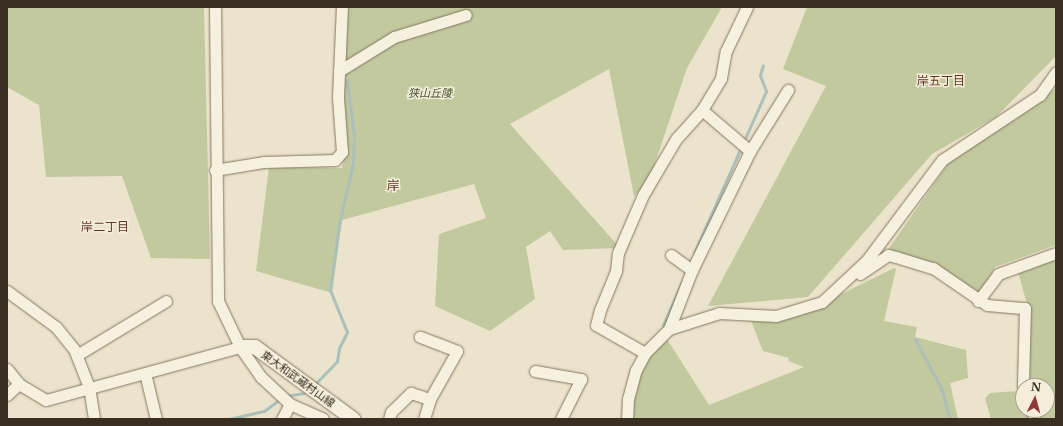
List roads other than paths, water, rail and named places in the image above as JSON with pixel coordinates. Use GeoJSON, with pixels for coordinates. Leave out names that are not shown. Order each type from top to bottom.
{"type":"FeatureCollection","features":[{"type":"Feature","properties":{"kind":"street"},"geometry":{"type":"LineString","coordinates":[[215,7],[217,100],[215,170],[218,301],[240,347],[262,377],[285,400],[323,419]]}},
{"type":"Feature","properties":{"kind":"street"},"geometry":{"type":"LineString","coordinates":[[215,170],[264,162],[335,160],[342,152],[343,137],[338,97],[342,7]]}},
{"type":"Feature","properties":{"kind":"street"},"geometry":{"type":"LineString","coordinates":[[645,353],[596,325],[616,271],[618,253],[643,195],[676,139],[702,110],[721,78],[726,51],[747,7]]}},
{"type":"Feature","properties":{"kind":"street"},"geometry":{"type":"LineString","coordinates":[[339,71],[394,37],[466,15]]}},
{"type":"Feature","properties":{"kind":"street"},"geometry":{"type":"LineString","coordinates":[[842,286],[883,240],[942,160],[1040,95],[1056,72]]}},
{"type":"Feature","properties":{"kind":"street"},"geometry":{"type":"LineString","coordinates":[[627,419],[628,399],[636,370],[645,353],[669,329],[689,268],[750,150],[788,90]]}},
{"type":"Feature","properties":{"kind":"street"},"geometry":{"type":"LineString","coordinates":[[702,110],[750,150]]}},
{"type":"Feature","properties":{"kind":"street"},"geometry":{"type":"LineString","coordinates":[[978,301],[998,274],[1056,253]]}},
{"type":"Feature","properties":{"kind":"street"},"geometry":{"type":"LineString","coordinates":[[671,255],[689,268]]}},
{"type":"Feature","properties":{"kind":"street"},"geometry":{"type":"LineString","coordinates":[[669,329],[719,313],[756,317],[794,313],[822,302],[842,286],[888,255],[933,268],[978,301],[987,305],[1025,308],[1023,378]]}},
{"type":"Feature","properties":{"kind":"street"},"geometry":{"type":"LineString","coordinates":[[8,293],[56,326],[78,354],[89,387],[94,419]]}},
{"type":"Feature","properties":{"kind":"street"},"geometry":{"type":"LineString","coordinates":[[78,354],[166,301]]}},
{"type":"Feature","properties":{"kind":"street"},"geometry":{"type":"LineString","coordinates":[[420,338],[457,351],[430,399],[424,419]]}},
{"type":"Feature","properties":{"kind":"street"},"geometry":{"type":"LineString","coordinates":[[7,369],[19,384],[46,400],[89,387],[240,347]]}},
{"type":"Feature","properties":{"kind":"street","name":"東大和武蔵村山線"},"geometry":{"type":"LineString","coordinates":[[240,347],[255,347],[353,419]]}},
{"type":"Feature","properties":{"kind":"street"},"geometry":{"type":"LineString","coordinates":[[535,370],[581,379],[561,419]]}},
{"type":"Feature","properties":{"kind":"street"},"geometry":{"type":"LineString","coordinates":[[145,373],[156,419]]}},
{"type":"Feature","properties":{"kind":"street"},"geometry":{"type":"LineString","coordinates":[[7,395],[19,384]]}},
{"type":"Feature","properties":{"kind":"street"},"geometry":{"type":"LineString","coordinates":[[389,419],[391,412],[411,393],[430,399]]}},
{"type":"Feature","properties":{"kind":"street"},"geometry":{"type":"LineString","coordinates":[[282,419],[285,400]]}},
{"type":"Feature","properties":{"kind":"waterway"},"geometry":{"type":"LineString","coordinates":[[694,253],[766,91],[760,75],[763,65]]}},
{"type":"Feature","properties":{"kind":"waterway"},"geometry":{"type":"LineString","coordinates":[[316,383],[337,361],[339,348],[347,332],[330,290],[339,225],[353,163],[354,135],[347,80]]}},
{"type":"Feature","properties":{"kind":"waterway"},"geometry":{"type":"LineString","coordinates":[[663,325],[682,282]]}},
{"type":"Feature","properties":{"kind":"waterway"},"geometry":{"type":"LineString","coordinates":[[915,339],[942,390],[950,419]]}},
{"type":"Feature","properties":{"kind":"waterway"},"geometry":{"type":"LineString","coordinates":[[285,396],[304,393]]}},
{"type":"Feature","properties":{"kind":"waterway"},"geometry":{"type":"LineString","coordinates":[[229,419],[264,411],[280,399]]}},
{"type":"Feature","properties":{"kind":"district","name":"岸五丁目"},"geometry":{"type":"Point","coordinates":[941,81]}},
{"type":"Feature","properties":{"kind":"district","name":"岸"},"geometry":{"type":"Point","coordinates":[393,186]}},
{"type":"Feature","properties":{"kind":"district","name":"岸二丁目"},"geometry":{"type":"Point","coordinates":[105,227]}},
{"type":"Feature","properties":{"kind":"park label","name":"狭山丘陵"},"geometry":{"type":"Point","coordinates":[430,93]}}]}
